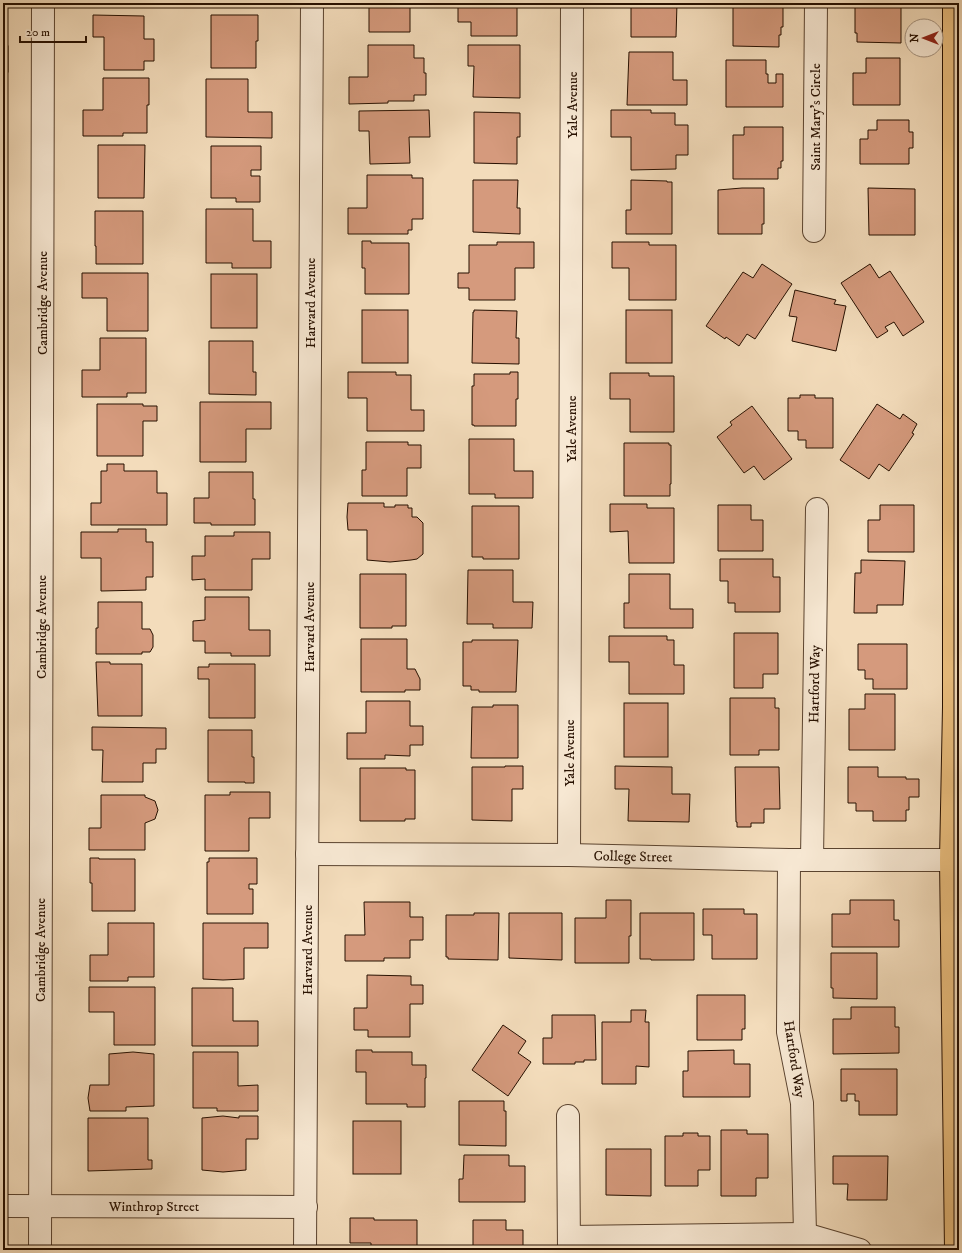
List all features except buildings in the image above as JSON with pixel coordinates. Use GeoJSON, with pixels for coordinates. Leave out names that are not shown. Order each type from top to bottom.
{"type":"FeatureCollection","features":[{"type":"Feature","properties":{"kind":"main road"},"geometry":{"type":"LineString","coordinates":[[954,3],[956,1250]]}},
{"type":"Feature","properties":{"kind":"street","name":"Cambridge Avenue"},"geometry":{"type":"LineString","coordinates":[[40,1250],[43,3]]}},
{"type":"Feature","properties":{"kind":"street","name":"Harvard Avenue"},"geometry":{"type":"LineString","coordinates":[[306,1250],[312,3]]}},
{"type":"Feature","properties":{"kind":"street","name":"Yale Avenue"},"geometry":{"type":"LineString","coordinates":[[569,855],[572,3]]}},
{"type":"Feature","properties":{"kind":"street","name":"Saint Mary's Circle"},"geometry":{"type":"LineString","coordinates":[[814,231],[816,3]]}},
{"type":"Feature","properties":{"kind":"street","name":"Hartford Way"},"geometry":{"type":"LineString","coordinates":[[812,860],[817,509]]}},
{"type":"Feature","properties":{"kind":"street","name":"College Street"},"geometry":{"type":"LineString","coordinates":[[308,854],[569,855],[789,860],[955,860]]}},
{"type":"Feature","properties":{"kind":"street","name":"Hartford Way"},"geometry":{"type":"LineString","coordinates":[[789,860],[788,1032],[802,1103],[805,1234]]}},
{"type":"Feature","properties":{"kind":"street"},"geometry":{"type":"LineString","coordinates":[[568,1116],[569,1243],[805,1234],[860,1250]]}},
{"type":"Feature","properties":{"kind":"street","name":"Winthrop Street"},"geometry":{"type":"LineString","coordinates":[[3,1206],[306,1207]]}}]}
